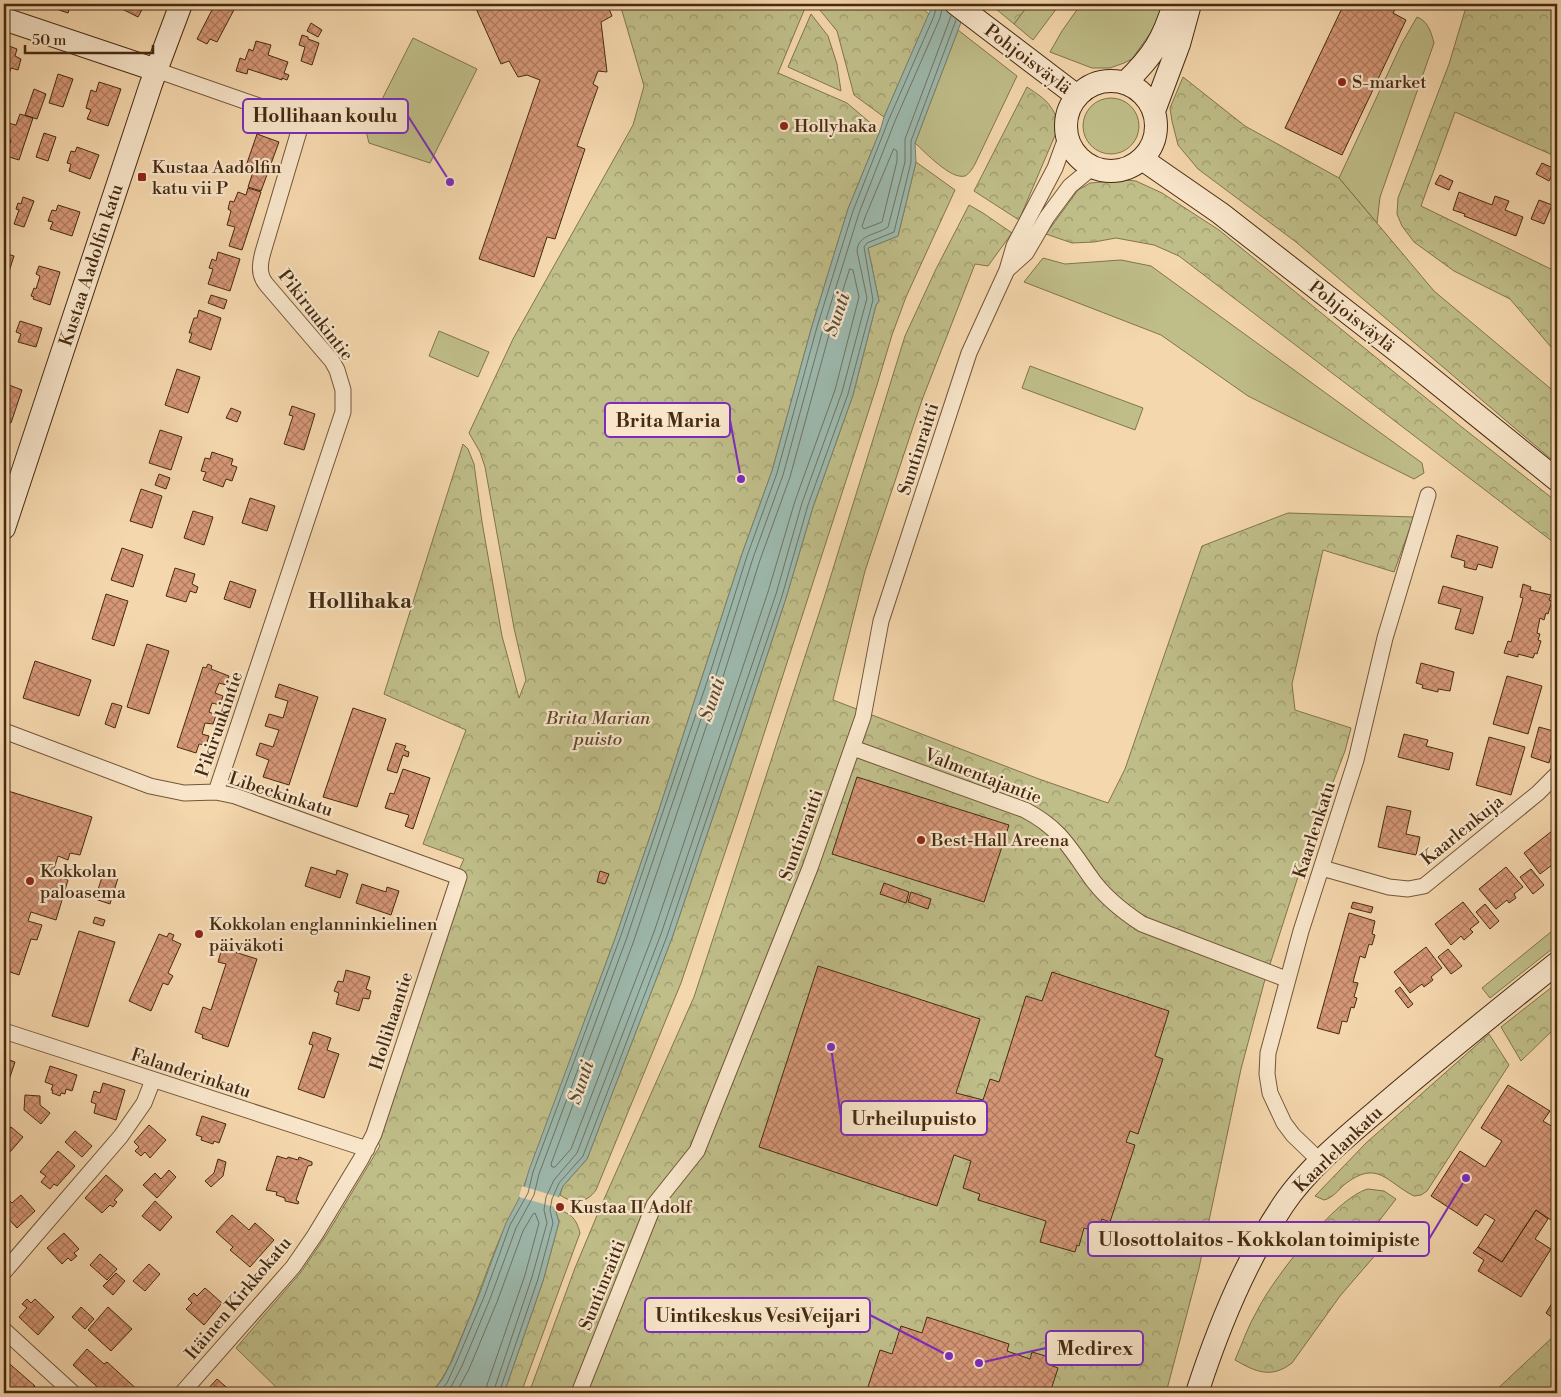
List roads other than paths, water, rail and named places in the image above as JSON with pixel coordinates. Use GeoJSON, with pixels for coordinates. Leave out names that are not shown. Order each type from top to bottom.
{"type":"FeatureCollection","features":[{"type":"Feature","properties":{"kind":"main road","name":"Kustaa Aadolfin katu"},"geometry":{"type":"LineString","coordinates":[[4,528],[156,70],[181,4]]}},
{"type":"Feature","properties":{"kind":"main road","name":"Pohjoisväylä"},"geometry":{"type":"LineString","coordinates":[[956,4],[1077,96]]}},
{"type":"Feature","properties":{"kind":"main road"},"geometry":{"type":"LineString","coordinates":[[1125,83],[1154,51],[1168,24],[1174,4]]}},
{"type":"Feature","properties":{"kind":"main road"},"geometry":{"type":"LineString","coordinates":[[1154,111],[1180,44],[1190,4]]}},
{"type":"Feature","properties":{"kind":"main road"},"geometry":{"type":"LineString","coordinates":[[4,19],[156,70]]}},
{"type":"Feature","properties":{"kind":"main road"},"geometry":{"type":"LineString","coordinates":[[1115,80],[1125,83],[1143,93],[1154,111],[1156,121],[1155,136],[1149,151],[1133,165],[1118,170],[1103,170],[1093,167],[1076,154],[1067,135],[1068,114],[1077,96],[1094,84],[1115,80]]}},
{"type":"Feature","properties":{"kind":"main road","name":"Pohjoisväylä"},"geometry":{"type":"LineString","coordinates":[[1142,159],[1220,213],[1401,354],[1557,480]]}},
{"type":"Feature","properties":{"kind":"main road","name":"Kaarlelankatu"},"geometry":{"type":"LineString","coordinates":[[1197,1393],[1232,1298],[1258,1245],[1283,1204],[1296,1188],[1356,1129],[1417,1076],[1557,963]]}},
{"type":"Feature","properties":{"kind":"street","name":"Pikiruukintie"},"geometry":{"type":"LineString","coordinates":[[156,70],[302,121],[261,262],[262,276],[266,284],[332,361],[342,380],[344,401],[343,412],[216,792]]}},
{"type":"Feature","properties":{"kind":"street","name":"Suntinraitti"},"geometry":{"type":"LineString","coordinates":[[579,1393],[654,1205],[698,1151],[810,868],[863,717],[881,622],[969,353],[1007,270],[1014,246],[1055,168],[1067,135]]}},
{"type":"Feature","properties":{"kind":"street","name":"Suntinraitti"},"geometry":{"type":"LineString","coordinates":[[1007,270],[1026,253],[1047,217],[1070,186],[1093,167]]}},
{"type":"Feature","properties":{"kind":"street","name":"Kaarlenkatu"},"geometry":{"type":"LineString","coordinates":[[1321,1162],[1289,1129],[1270,1093],[1267,1074],[1268,1053],[1300,931],[1356,760],[1385,638],[1428,495]]}},
{"type":"Feature","properties":{"kind":"street","name":"Libeckinkatu"},"geometry":{"type":"LineString","coordinates":[[4,731],[150,786],[184,793],[216,792],[235,796],[459,877]]}},
{"type":"Feature","properties":{"kind":"street","name":"Valmentajantie"},"geometry":{"type":"LineString","coordinates":[[853,748],[1025,810],[1042,819],[1061,836],[1089,876],[1122,911],[1142,924],[1286,980]]}},
{"type":"Feature","properties":{"kind":"street","name":"Kaarlenkuja"},"geometry":{"type":"LineString","coordinates":[[1322,868],[1389,887],[1408,889],[1424,886],[1538,793],[1557,774]]}},
{"type":"Feature","properties":{"kind":"street","name":"Hollihaantie"},"geometry":{"type":"LineString","coordinates":[[367,1149],[374,1134],[459,877]]}},
{"type":"Feature","properties":{"kind":"street","name":"Falanderinkatu"},"geometry":{"type":"LineString","coordinates":[[4,1031],[367,1149]]}},
{"type":"Feature","properties":{"kind":"street"},"geometry":{"type":"LineString","coordinates":[[4,1272],[121,1136],[144,1103],[153,1080]]}},
{"type":"Feature","properties":{"kind":"street","name":"Itäinen Kirkkokatu"},"geometry":{"type":"LineString","coordinates":[[182,1393],[293,1267],[315,1235],[367,1149]]}},
{"type":"Feature","properties":{"kind":"street"},"geometry":{"type":"LineString","coordinates":[[4,1330],[73,1393]]}},
{"type":"Feature","properties":{"kind":"water","name":"Sunti"},"geometry":{"type":"Polygon","coordinates":[[[933,4],[968,4],[915,143],[916,162],[898,236],[868,248],[879,301],[876,305],[853,395],[813,507],[786,598],[672,938],[587,1159],[563,1186],[557,1201],[555,1209],[559,1222],[543,1281],[504,1393],[431,1393],[442,1380],[452,1361],[506,1223],[523,1191],[529,1170],[616,936],[742,554],[772,471],[812,326],[848,209],[884,117],[933,4]]]}},
{"type":"Feature","properties":{"kind":"place","name":"S-market"},"geometry":{"type":"Point","coordinates":[1342,82]}},
{"type":"Feature","properties":{"kind":"place","name":"Hollyhaka"},"geometry":{"type":"Point","coordinates":[784,126]}},
{"type":"Feature","properties":{"kind":"place","name":"Kustaa Aadolfin katu vii P"},"geometry":{"type":"Point","coordinates":[142,177]}},
{"type":"Feature","properties":{"kind":"place","name":"Hollihaan koulu"},"geometry":{"type":"Point","coordinates":[450,182]}},
{"type":"Feature","properties":{"kind":"place","name":"Brita Maria"},"geometry":{"type":"Point","coordinates":[741,479]}},
{"type":"Feature","properties":{"kind":"place","name":"Best‑Hall Areena"},"geometry":{"type":"Point","coordinates":[921,840]}},
{"type":"Feature","properties":{"kind":"place","name":"Kokkolan paloasema"},"geometry":{"type":"Point","coordinates":[30,881]}},
{"type":"Feature","properties":{"kind":"place","name":"Kokkolan englanninkielinen päiväkoti"},"geometry":{"type":"Point","coordinates":[199,934]}},
{"type":"Feature","properties":{"kind":"place","name":"Urheilupuisto"},"geometry":{"type":"Point","coordinates":[831,1047]}},
{"type":"Feature","properties":{"kind":"place","name":"Ulosottolaitos - Kokkolan toimipiste"},"geometry":{"type":"Point","coordinates":[1466,1178]}},
{"type":"Feature","properties":{"kind":"place","name":"Kustaa II Adolf"},"geometry":{"type":"Point","coordinates":[560,1207]}},
{"type":"Feature","properties":{"kind":"place","name":"Uintikeskus VesiVeijari"},"geometry":{"type":"Point","coordinates":[949,1356]}},
{"type":"Feature","properties":{"kind":"place","name":"Medirex"},"geometry":{"type":"Point","coordinates":[979,1363]}},
{"type":"Feature","properties":{"kind":"district","name":"Hollihaka"},"geometry":{"type":"Point","coordinates":[360,600]}},
{"type":"Feature","properties":{"kind":"park label","name":"Brita Marian puisto"},"geometry":{"type":"Point","coordinates":[598,728]}}]}
